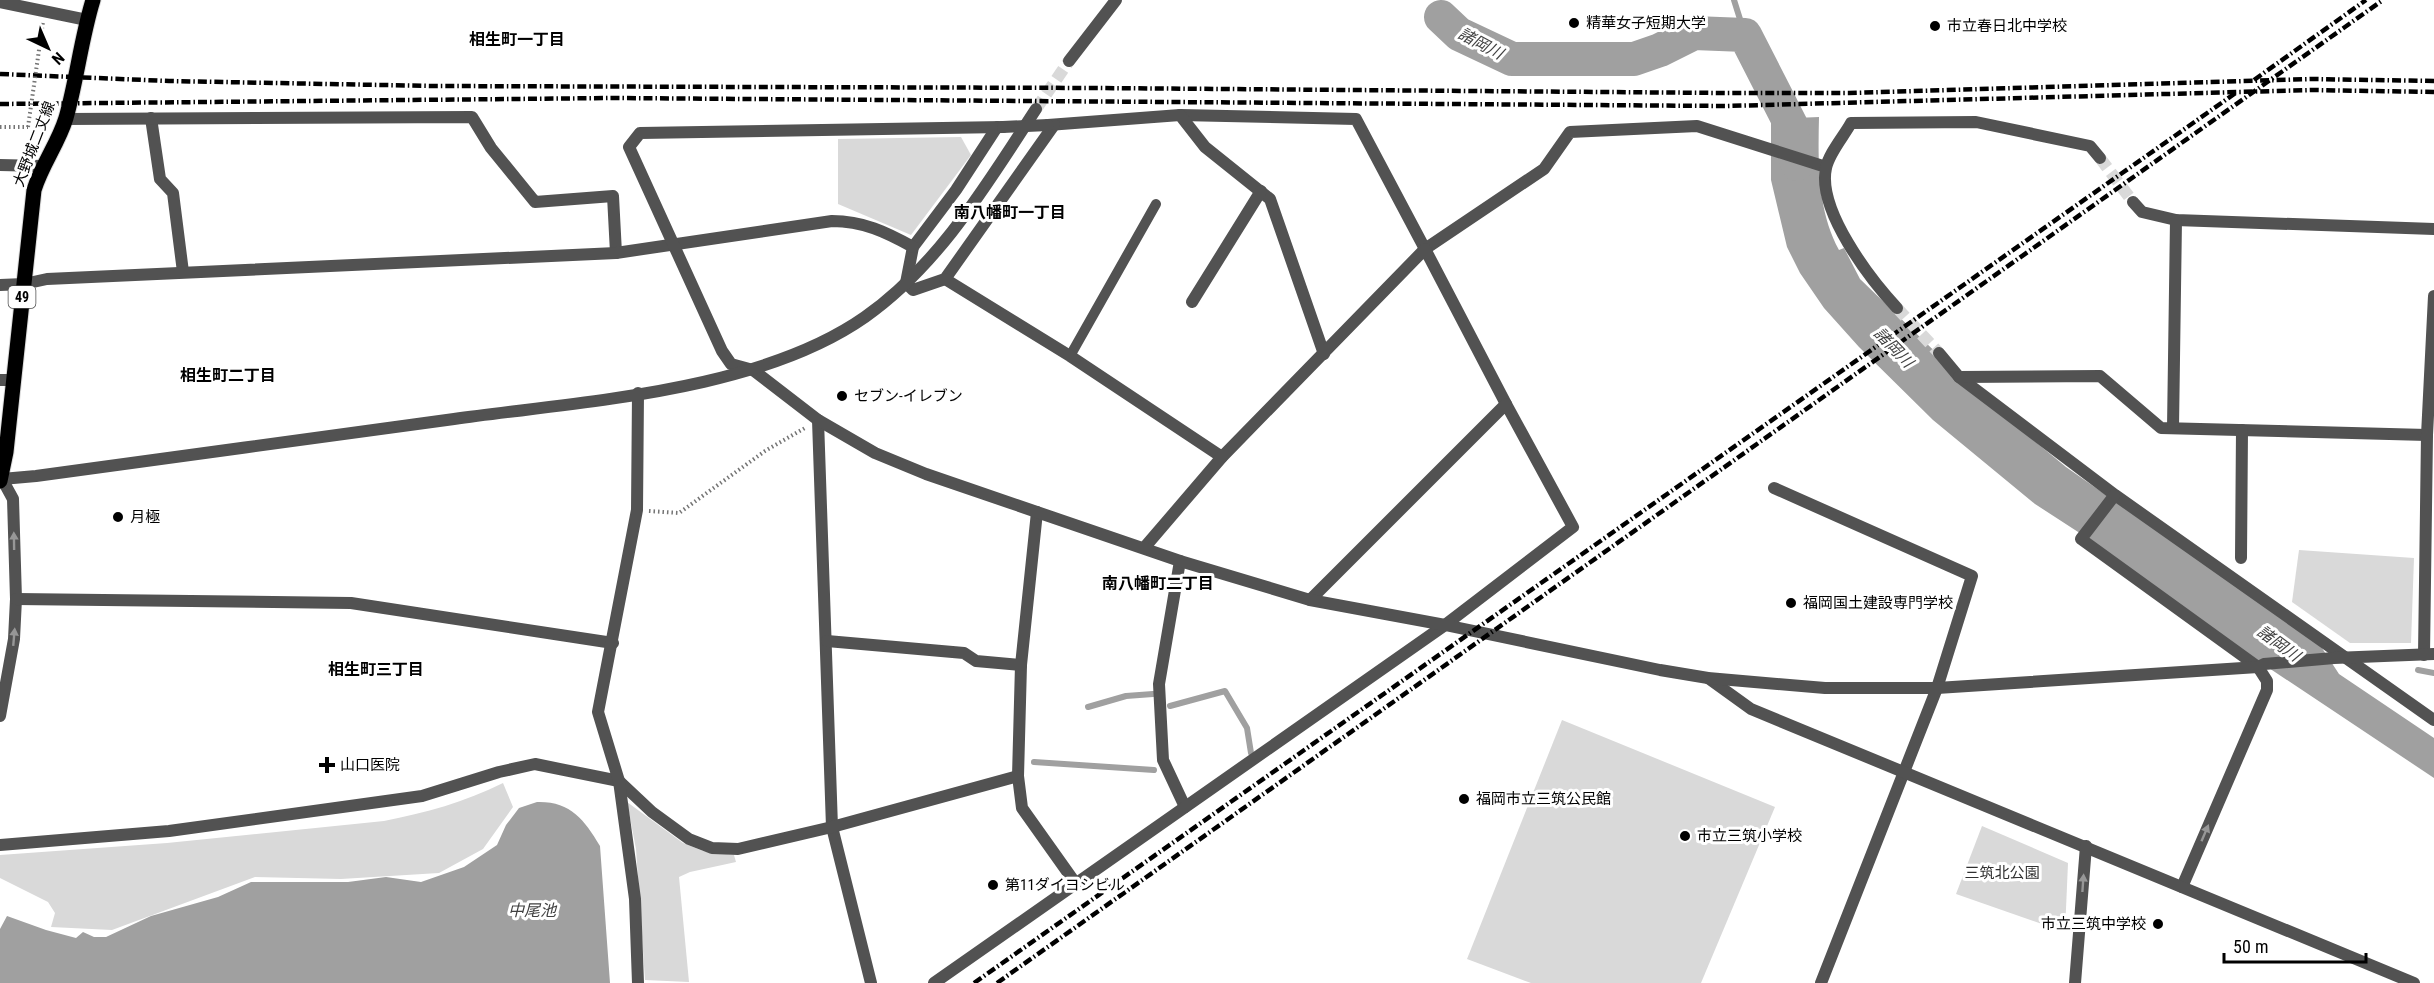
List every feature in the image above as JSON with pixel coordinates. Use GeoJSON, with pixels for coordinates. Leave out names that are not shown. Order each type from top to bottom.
{"type":"FeatureCollection","features":[{"type":"Feature","properties":{"kind":"main road","name":"大野城二丈線"},"geometry":{"type":"LineString","coordinates":[[1,480],[6,380],[24,284],[34,190],[42,166],[55,147],[65,119],[93,0]]}},
{"type":"Feature","properties":{"kind":"street"},"geometry":{"type":"LineString","coordinates":[[1069,61],[1116,0]]}},
{"type":"Feature","properties":{"kind":"street"},"geometry":{"type":"LineString","coordinates":[[0,2],[87,20]]}},
{"type":"Feature","properties":{"kind":"street"},"geometry":{"type":"LineString","coordinates":[[0,716],[14,639],[16,599],[13,499],[1,480],[638,393],[753,370],[834,335],[865,317],[906,283],[953,230],[1036,109]]}},
{"type":"Feature","properties":{"kind":"street"},"geometry":{"type":"LineString","coordinates":[[1180,115],[1205,147],[1270,199],[1324,354]]}},
{"type":"Feature","properties":{"kind":"street"},"geometry":{"type":"LineString","coordinates":[[934,983],[1445,625],[1573,527],[1356,119],[1180,115],[1000,127],[640,133],[629,147],[722,351],[731,364],[753,370],[818,420],[875,453],[926,474],[1180,561],[1310,600],[1445,625],[1708,678],[1825,688],[1937,688],[2261,666],[2339,657],[2429,654],[2427,435],[2434,296]]}},
{"type":"Feature","properties":{"kind":"street"},"geometry":{"type":"LineString","coordinates":[[65,119],[472,117],[491,148],[535,202],[613,196],[616,253]]}},
{"type":"Feature","properties":{"kind":"street"},"geometry":{"type":"LineString","coordinates":[[151,118],[160,179],[173,193],[183,272]]}},
{"type":"Feature","properties":{"kind":"street"},"geometry":{"type":"LineString","coordinates":[[1897,308],[1872,280],[1845,240],[1827,192],[1826,167],[1851,123],[1976,122],[2090,146],[2100,158]]}},
{"type":"Feature","properties":{"kind":"street"},"geometry":{"type":"LineString","coordinates":[[906,283],[914,290],[945,279],[1051,125]]}},
{"type":"Feature","properties":{"kind":"street"},"geometry":{"type":"LineString","coordinates":[[1144,548],[1222,457],[1425,249],[1544,169],[1570,132],[1697,126],[1826,167]]}},
{"type":"Feature","properties":{"kind":"street"},"geometry":{"type":"LineString","coordinates":[[906,283],[913,247],[1000,127]]}},
{"type":"Feature","properties":{"kind":"street"},"geometry":{"type":"LineString","coordinates":[[0,165],[42,166]]}},
{"type":"Feature","properties":{"kind":"street"},"geometry":{"type":"LineString","coordinates":[[1192,302],[1261,191]]}},
{"type":"Feature","properties":{"kind":"street"},"geometry":{"type":"LineString","coordinates":[[2133,201],[2142,212],[2176,220],[2434,229]]}},
{"type":"Feature","properties":{"kind":"street"},"geometry":{"type":"LineString","coordinates":[[2173,428],[2176,220]]}},
{"type":"Feature","properties":{"kind":"street"},"geometry":{"type":"LineString","coordinates":[[0,285],[24,284],[47,279],[616,253],[832,221],[852,221],[884,231],[913,247]]}},
{"type":"Feature","properties":{"kind":"street"},"geometry":{"type":"LineString","coordinates":[[945,279],[1070,356],[1222,457]]}},
{"type":"Feature","properties":{"kind":"street"},"geometry":{"type":"LineString","coordinates":[[1939,353],[1959,376],[2115,495],[2339,657],[2434,720]]}},
{"type":"Feature","properties":{"kind":"street"},"geometry":{"type":"LineString","coordinates":[[1959,376],[2100,376],[2161,428],[2427,435]]}},
{"type":"Feature","properties":{"kind":"street"},"geometry":{"type":"LineString","coordinates":[[638,393],[637,510],[598,712],[619,782],[635,899],[638,983]]}},
{"type":"Feature","properties":{"kind":"street"},"geometry":{"type":"LineString","coordinates":[[1310,600],[1506,404]]}},
{"type":"Feature","properties":{"kind":"street"},"geometry":{"type":"LineString","coordinates":[[818,420],[832,827],[871,983]]}},
{"type":"Feature","properties":{"kind":"street"},"geometry":{"type":"LineString","coordinates":[[2241,558],[2242,430]]}},
{"type":"Feature","properties":{"kind":"street"},"geometry":{"type":"LineString","coordinates":[[1774,488],[1972,576],[1937,688],[1821,983]]}},
{"type":"Feature","properties":{"kind":"street"},"geometry":{"type":"LineString","coordinates":[[2114,496],[2081,539],[2261,666],[2267,681],[2267,690],[2182,887]]}},
{"type":"Feature","properties":{"kind":"street"},"geometry":{"type":"LineString","coordinates":[[1037,512],[1021,665],[1018,776],[1022,808],[1076,884]]}},
{"type":"Feature","properties":{"kind":"street"},"geometry":{"type":"LineString","coordinates":[[1180,561],[1159,684],[1163,760],[1185,807]]}},
{"type":"Feature","properties":{"kind":"street"},"geometry":{"type":"LineString","coordinates":[[16,599],[351,603],[613,643]]}},
{"type":"Feature","properties":{"kind":"street"},"geometry":{"type":"LineString","coordinates":[[827,641],[964,653],[976,661],[1021,665]]}},
{"type":"Feature","properties":{"kind":"street"},"geometry":{"type":"LineString","coordinates":[[1708,678],[1750,710],[2414,983]]}},
{"type":"Feature","properties":{"kind":"street"},"geometry":{"type":"LineString","coordinates":[[0,845],[170,831],[422,796],[499,772],[535,765],[619,782],[652,812],[689,839],[712,848],[738,849],[832,827],[1018,776]]}},
{"type":"Feature","properties":{"kind":"street"},"geometry":{"type":"LineString","coordinates":[[2075,983],[2085,846]]}},
{"type":"Feature","properties":{"kind":"lane"},"geometry":{"type":"LineString","coordinates":[[1070,356],[1156,204]]}},
{"type":"Feature","properties":{"kind":"path"},"geometry":{"type":"LineString","coordinates":[[0,127],[28,127],[43,22]]}},
{"type":"Feature","properties":{"kind":"path"},"geometry":{"type":"LineString","coordinates":[[637,510],[679,513],[765,451],[818,420]]}},
{"type":"Feature","properties":{"kind":"green space"},"geometry":{"type":"Polygon","coordinates":[[[961,137],[971,155],[911,235],[838,204],[838,139],[961,137]]]}},
{"type":"Feature","properties":{"kind":"green space"},"geometry":{"type":"Polygon","coordinates":[[[2299,550],[2414,558],[2411,643],[2350,643],[2292,602],[2299,550]]]}},
{"type":"Feature","properties":{"kind":"green space"},"geometry":{"type":"Polygon","coordinates":[[[1562,720],[1775,807],[1701,983],[1531,983],[1467,959],[1562,720]]]}},
{"type":"Feature","properties":{"kind":"green space"},"geometry":{"type":"Polygon","coordinates":[[[503,783],[513,807],[483,849],[439,873],[341,879],[255,877],[112,930],[51,927],[55,913],[48,902],[0,878],[0,855],[167,843],[384,821],[445,806],[503,783]]]}},
{"type":"Feature","properties":{"kind":"green space"},"geometry":{"type":"Polygon","coordinates":[[[627,802],[683,843],[703,851],[734,855],[736,862],[690,872],[679,877],[689,982],[645,980],[636,849],[627,802]]]}},
{"type":"Feature","properties":{"kind":"green space","name":"三筑北公園"},"geometry":{"type":"Polygon","coordinates":[[[1982,826],[2068,863],[2065,932],[1956,894],[1982,826]]]}},
{"type":"Feature","properties":{"kind":"water"},"geometry":{"type":"Polygon","coordinates":[[[1819,117],[1820,185],[1826,219],[1839,250],[1844,248],[1860,279],[1985,400],[2066,467],[2320,645],[2339,674],[2434,738],[2434,778],[2248,654],[2092,541],[2035,504],[1933,420],[1859,347],[1824,308],[1800,273],[1787,247],[1771,180],[1771,119],[1819,117]]]}},
{"type":"Feature","properties":{"kind":"water","name":"中尾池"},"geometry":{"type":"Polygon","coordinates":[[[537,802],[549,802],[575,813],[600,846],[610,983],[0,983],[0,929],[7,916],[76,938],[83,932],[94,937],[106,937],[151,916],[218,897],[251,882],[348,882],[386,877],[421,882],[464,867],[497,845],[506,825],[519,808],[537,802]]]}},
{"type":"Feature","properties":{"kind":"waterway"},"geometry":{"type":"LineString","coordinates":[[1734,0],[1745,35]]}},
{"type":"Feature","properties":{"kind":"waterway","name":"諸岡川"},"geometry":{"type":"LineString","coordinates":[[1441,17],[1459,34],[1512,59],[1634,59],[1660,50],[1694,33],[1745,35],[1791,125],[1797,164]]}},
{"type":"Feature","properties":{"kind":"waterway"},"geometry":{"type":"LineString","coordinates":[[2418,670],[2434,673]]}},
{"type":"Feature","properties":{"kind":"waterway"},"geometry":{"type":"LineString","coordinates":[[1170,706],[1225,691],[1247,728],[1251,753]]}},
{"type":"Feature","properties":{"kind":"waterway"},"geometry":{"type":"LineString","coordinates":[[1088,707],[1126,696],[1153,694]]}},
{"type":"Feature","properties":{"kind":"waterway"},"geometry":{"type":"LineString","coordinates":[[1034,762],[1154,770]]}},
{"type":"Feature","properties":{"kind":"tunnel"},"geometry":{"type":"LineString","coordinates":[[1036,109],[1069,61]]}},
{"type":"Feature","properties":{"kind":"tunnel"},"geometry":{"type":"LineString","coordinates":[[2100,158],[2133,202]]}},
{"type":"Feature","properties":{"kind":"tunnel"},"geometry":{"type":"LineString","coordinates":[[1897,308],[1939,353]]}},
{"type":"Feature","properties":{"kind":"railway"},"geometry":{"type":"LineString","coordinates":[[2254,80],[2366,0]]}},
{"type":"Feature","properties":{"kind":"railway"},"geometry":{"type":"LineString","coordinates":[[997,983],[2383,0]]}},
{"type":"Feature","properties":{"kind":"railway"},"geometry":{"type":"LineString","coordinates":[[0,74],[169,81],[435,86],[1727,93],[1849,93],[2311,79],[2434,81]]}},
{"type":"Feature","properties":{"kind":"railway"},"geometry":{"type":"LineString","coordinates":[[0,104],[613,98],[1727,106],[2312,90],[2434,92]]}},
{"type":"Feature","properties":{"kind":"railway"},"geometry":{"type":"LineString","coordinates":[[974,983],[2237,92]]}},
{"type":"Feature","properties":{"kind":"place","name":"精華女子短期大学"},"geometry":{"type":"Point","coordinates":[1574,23]}},
{"type":"Feature","properties":{"kind":"place","name":"市立春日北中学校"},"geometry":{"type":"Point","coordinates":[1935,26]}},
{"type":"Feature","properties":{"kind":"place","name":"セブン-イレブン"},"geometry":{"type":"Point","coordinates":[842,396]}},
{"type":"Feature","properties":{"kind":"place","name":"月極"},"geometry":{"type":"Point","coordinates":[118,517]}},
{"type":"Feature","properties":{"kind":"place","name":"福岡国土建設専門学校"},"geometry":{"type":"Point","coordinates":[1791,603]}},
{"type":"Feature","properties":{"kind":"place","name":"山口医院"},"geometry":{"type":"Point","coordinates":[327,765]}},
{"type":"Feature","properties":{"kind":"place","name":"福岡市立三筑公民館"},"geometry":{"type":"Point","coordinates":[1464,799]}},
{"type":"Feature","properties":{"kind":"place","name":"市立三筑小学校"},"geometry":{"type":"Point","coordinates":[1685,836]}},
{"type":"Feature","properties":{"kind":"place","name":"第11ダイヨシビル"},"geometry":{"type":"Point","coordinates":[993,885]}},
{"type":"Feature","properties":{"kind":"place","name":"市立三筑中学校"},"geometry":{"type":"Point","coordinates":[2158,924]}},
{"type":"Feature","properties":{"kind":"district","name":"相生町一丁目"},"geometry":{"type":"Point","coordinates":[517,39]}},
{"type":"Feature","properties":{"kind":"district","name":"南八幡町一丁目"},"geometry":{"type":"Point","coordinates":[1010,212]}},
{"type":"Feature","properties":{"kind":"district","name":"相生町二丁目"},"geometry":{"type":"Point","coordinates":[228,375]}},
{"type":"Feature","properties":{"kind":"district","name":"南八幡町二丁目"},"geometry":{"type":"Point","coordinates":[1158,583]}},
{"type":"Feature","properties":{"kind":"district","name":"相生町三丁目"},"geometry":{"type":"Point","coordinates":[376,669]}}]}
